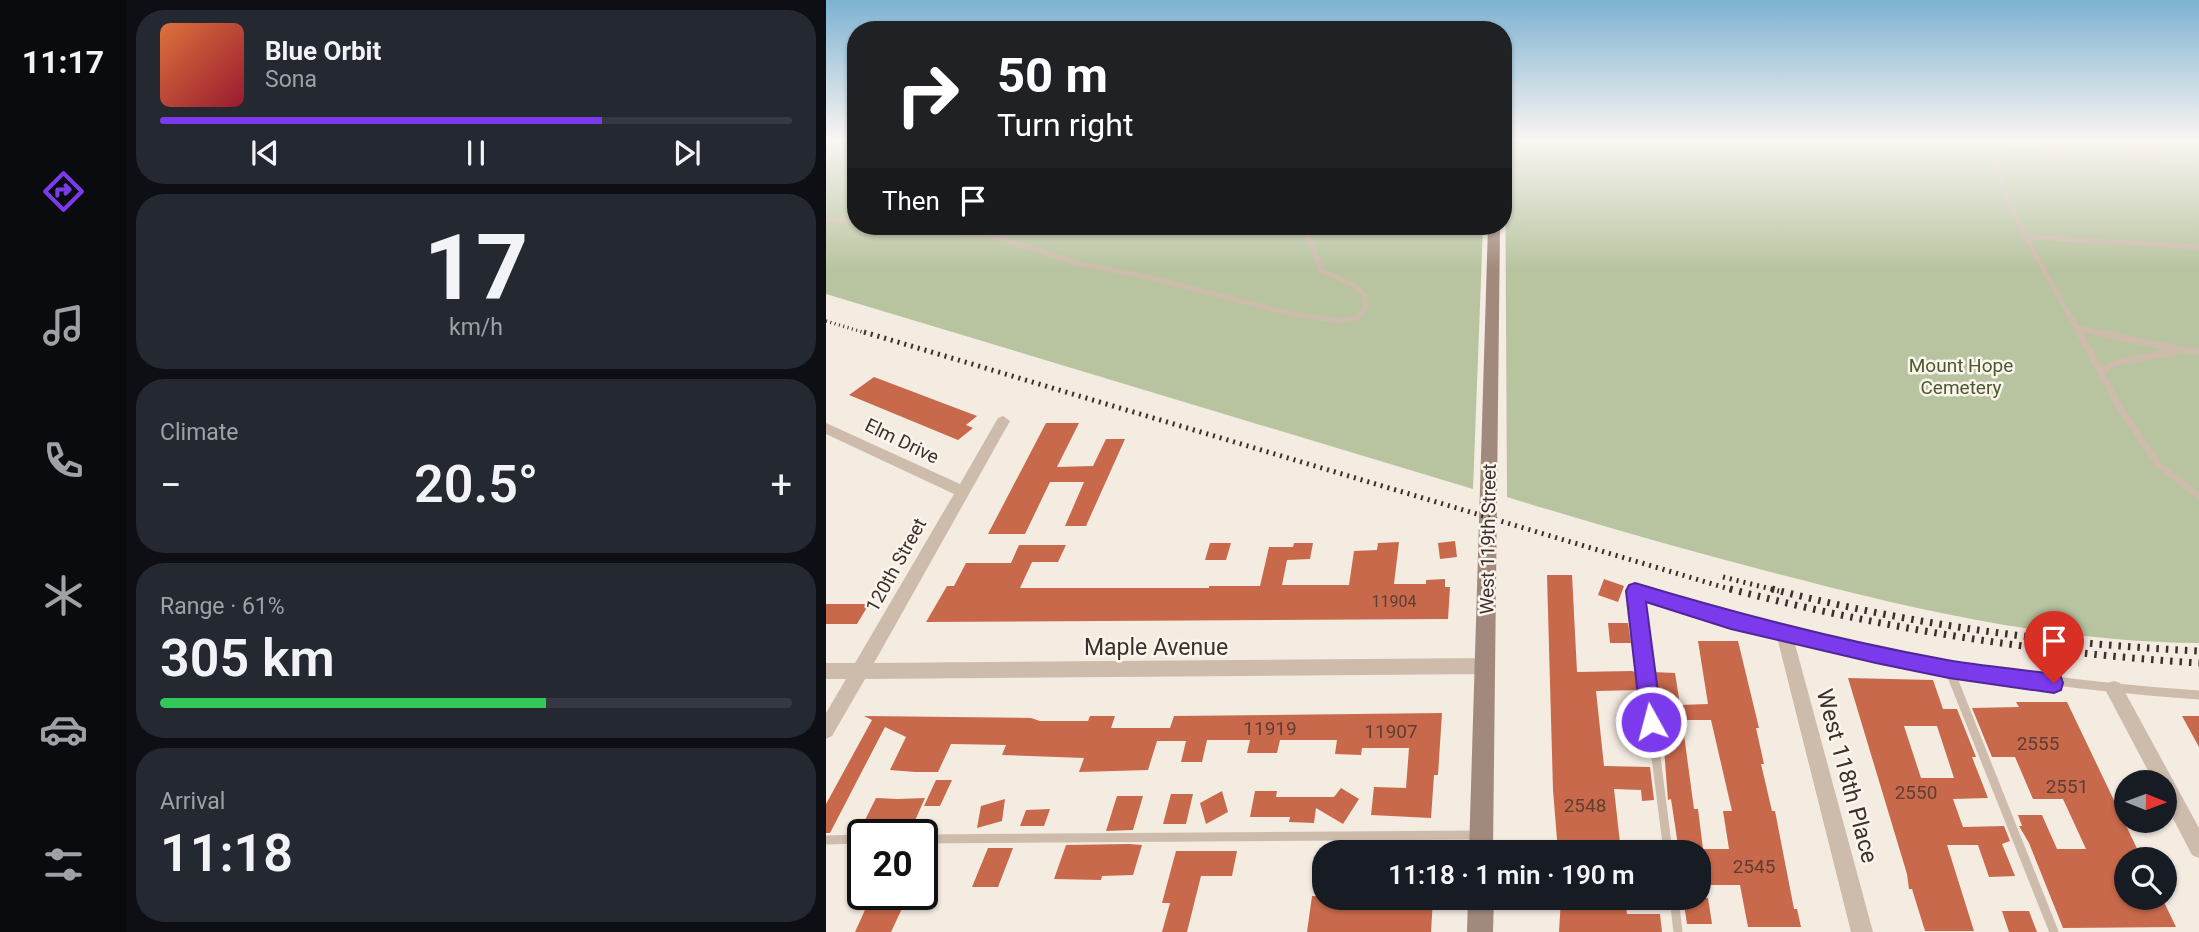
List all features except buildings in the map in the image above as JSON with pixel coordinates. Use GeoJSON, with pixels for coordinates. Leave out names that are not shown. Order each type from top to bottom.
{"type":"FeatureCollection","features":[{"type":"Feature","properties":{"kind":"street","name":"West 119th Street"},"geometry":{"type":"LineString","coordinates":[[1481,840],[1494,235]]}},
{"type":"Feature","properties":{"kind":"street","name":"120th Street"},"geometry":{"type":"LineString","coordinates":[[826,730],[1003,421]]}},
{"type":"Feature","properties":{"kind":"street","name":"Elm Drive"},"geometry":{"type":"LineString","coordinates":[[826,428],[961,491]]}},
{"type":"Feature","properties":{"kind":"street","name":"West 118th Place"},"geometry":{"type":"LineString","coordinates":[[1784,633],[1862,932]]}},
{"type":"Feature","properties":{"kind":"street","name":"Maple Avenue"},"geometry":{"type":"LineString","coordinates":[[826,671],[1486,666]]}},
{"type":"Feature","properties":{"kind":"street"},"geometry":{"type":"LineString","coordinates":[[2114,689],[2157,770]]}},
{"type":"Feature","properties":{"kind":"street"},"geometry":{"type":"LineString","coordinates":[[2177,807],[2199,848]]}},
{"type":"Feature","properties":{"kind":"street"},"geometry":{"type":"LineString","coordinates":[[1480,932],[1481,910]]}},
{"type":"Feature","properties":{"kind":"lane"},"geometry":{"type":"LineString","coordinates":[[2003,183],[2008,200],[2134,432],[2159,466],[2199,496]]}},
{"type":"Feature","properties":{"kind":"lane"},"geometry":{"type":"LineString","coordinates":[[826,219],[847,221]]}},
{"type":"Feature","properties":{"kind":"lane"},"geometry":{"type":"LineString","coordinates":[[985,235],[1080,264],[1142,276],[1261,308],[1330,321],[1348,320],[1362,314],[1366,302],[1361,290],[1321,270],[1307,235]]}},
{"type":"Feature","properties":{"kind":"lane"},"geometry":{"type":"LineString","coordinates":[[2028,237],[2199,247]]}},
{"type":"Feature","properties":{"kind":"lane"},"geometry":{"type":"LineString","coordinates":[[2076,327],[2128,341],[2187,351]]}},
{"type":"Feature","properties":{"kind":"lane"},"geometry":{"type":"LineString","coordinates":[[2101,372],[2115,363],[2137,358],[2199,351]]}},
{"type":"Feature","properties":{"kind":"lane"},"geometry":{"type":"LineString","coordinates":[[1666,840],[1635,591],[1731,620],[1949,669],[2114,689],[2199,695]]}},
{"type":"Feature","properties":{"kind":"lane"},"geometry":{"type":"LineString","coordinates":[[1949,669],[2054,932]]}},
{"type":"Feature","properties":{"kind":"lane"},"geometry":{"type":"LineString","coordinates":[[826,840],[847,839]]}},
{"type":"Feature","properties":{"kind":"lane"},"geometry":{"type":"LineString","coordinates":[[938,839],[1312,842]]}},
{"type":"Feature","properties":{"kind":"lane"},"geometry":{"type":"LineString","coordinates":[[1675,910],[1678,932]]}},
{"type":"Feature","properties":{"kind":"green space"},"geometry":{"type":"Polygon","coordinates":[[[826,183],[847,183],[847,235],[1483,235],[1473,489],[826,294],[826,183]]]}},
{"type":"Feature","properties":{"kind":"green space","name":"Mount Hope Cemetery"},"geometry":{"type":"Polygon","coordinates":[[[1512,183],[2199,183],[2199,643],[2098,638],[1949,615],[1728,561],[1507,497],[1506,235],[1512,235],[1512,183]]]}},
{"type":"Feature","properties":{"kind":"railway"},"geometry":{"type":"LineString","coordinates":[[826,321],[869,334]]}},
{"type":"Feature","properties":{"kind":"railway"},"geometry":{"type":"LineString","coordinates":[[864,332],[1736,591]]}},
{"type":"Feature","properties":{"kind":"railway"},"geometry":{"type":"LineString","coordinates":[[1723,577],[1779,591]]}},
{"type":"Feature","properties":{"kind":"railway"},"geometry":{"type":"LineString","coordinates":[[1730,589],[1846,616],[1963,637],[2080,653],[2199,663]]}},
{"type":"Feature","properties":{"kind":"railway"},"geometry":{"type":"LineString","coordinates":[[1772,589],[1878,613],[1984,631],[2199,651]]}},
{"type":"Feature","properties":{"kind":"route"},"geometry":{"type":"LineString","coordinates":[[1651,722],[1635,591],[1731,620],[1876,654],[1998,677],[2054,683]]}}]}
